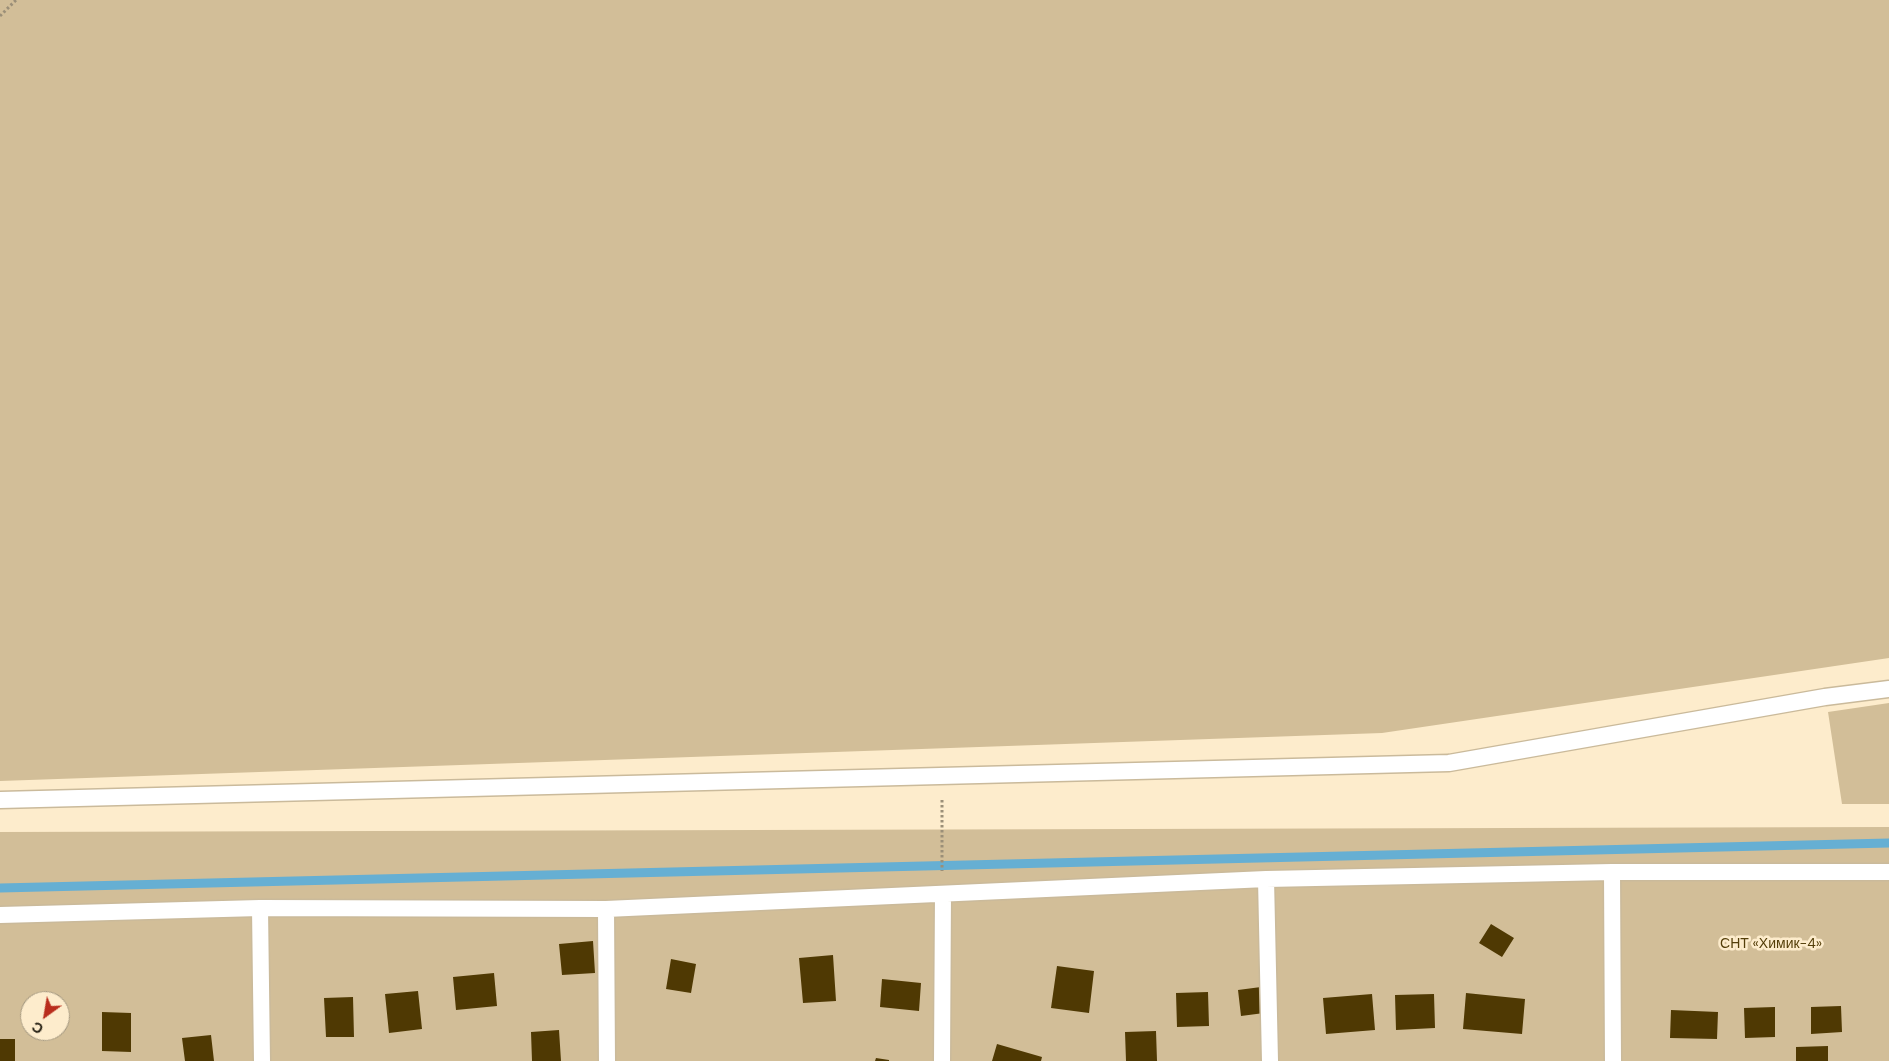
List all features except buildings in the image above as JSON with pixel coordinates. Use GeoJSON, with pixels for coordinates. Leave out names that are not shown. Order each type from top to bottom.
{"type":"FeatureCollection","features":[{"type":"Feature","properties":{"kind":"lane"},"geometry":{"type":"LineString","coordinates":[[0,800],[1450,763],[1825,697],[1889,689]]}},
{"type":"Feature","properties":{"kind":"lane"},"geometry":{"type":"LineString","coordinates":[[1612,872],[1614,1061]]}},
{"type":"Feature","properties":{"kind":"lane"},"geometry":{"type":"LineString","coordinates":[[0,915],[260,908],[606,909],[1266,879],[1612,872],[1889,872]]}},
{"type":"Feature","properties":{"kind":"lane"},"geometry":{"type":"LineString","coordinates":[[1266,879],[1270,1061]]}},
{"type":"Feature","properties":{"kind":"lane"},"geometry":{"type":"LineString","coordinates":[[942,1061],[943,894]]}},
{"type":"Feature","properties":{"kind":"lane"},"geometry":{"type":"LineString","coordinates":[[260,908],[262,1061]]}},
{"type":"Feature","properties":{"kind":"lane"},"geometry":{"type":"LineString","coordinates":[[606,909],[607,1061]]}},
{"type":"Feature","properties":{"kind":"path"},"geometry":{"type":"LineString","coordinates":[[0,16],[16,0]]}},
{"type":"Feature","properties":{"kind":"path"},"geometry":{"type":"LineString","coordinates":[[942,776],[943,894]]}},
{"type":"Feature","properties":{"kind":"green space"},"geometry":{"type":"Polygon","coordinates":[[[0,0],[1889,0],[1889,658],[1382,733],[0,781],[0,0]]]}},
{"type":"Feature","properties":{"kind":"green space"},"geometry":{"type":"Polygon","coordinates":[[[1889,703],[1889,804],[1842,804],[1828,712],[1889,703]]]}},
{"type":"Feature","properties":{"kind":"green space","name":"СНТ «Химик-4»"},"geometry":{"type":"Polygon","coordinates":[[[1889,827],[1889,1061],[0,1061],[0,832],[1889,827]]]}},
{"type":"Feature","properties":{"kind":"waterway"},"geometry":{"type":"LineString","coordinates":[[0,888],[1889,843]]}}]}
